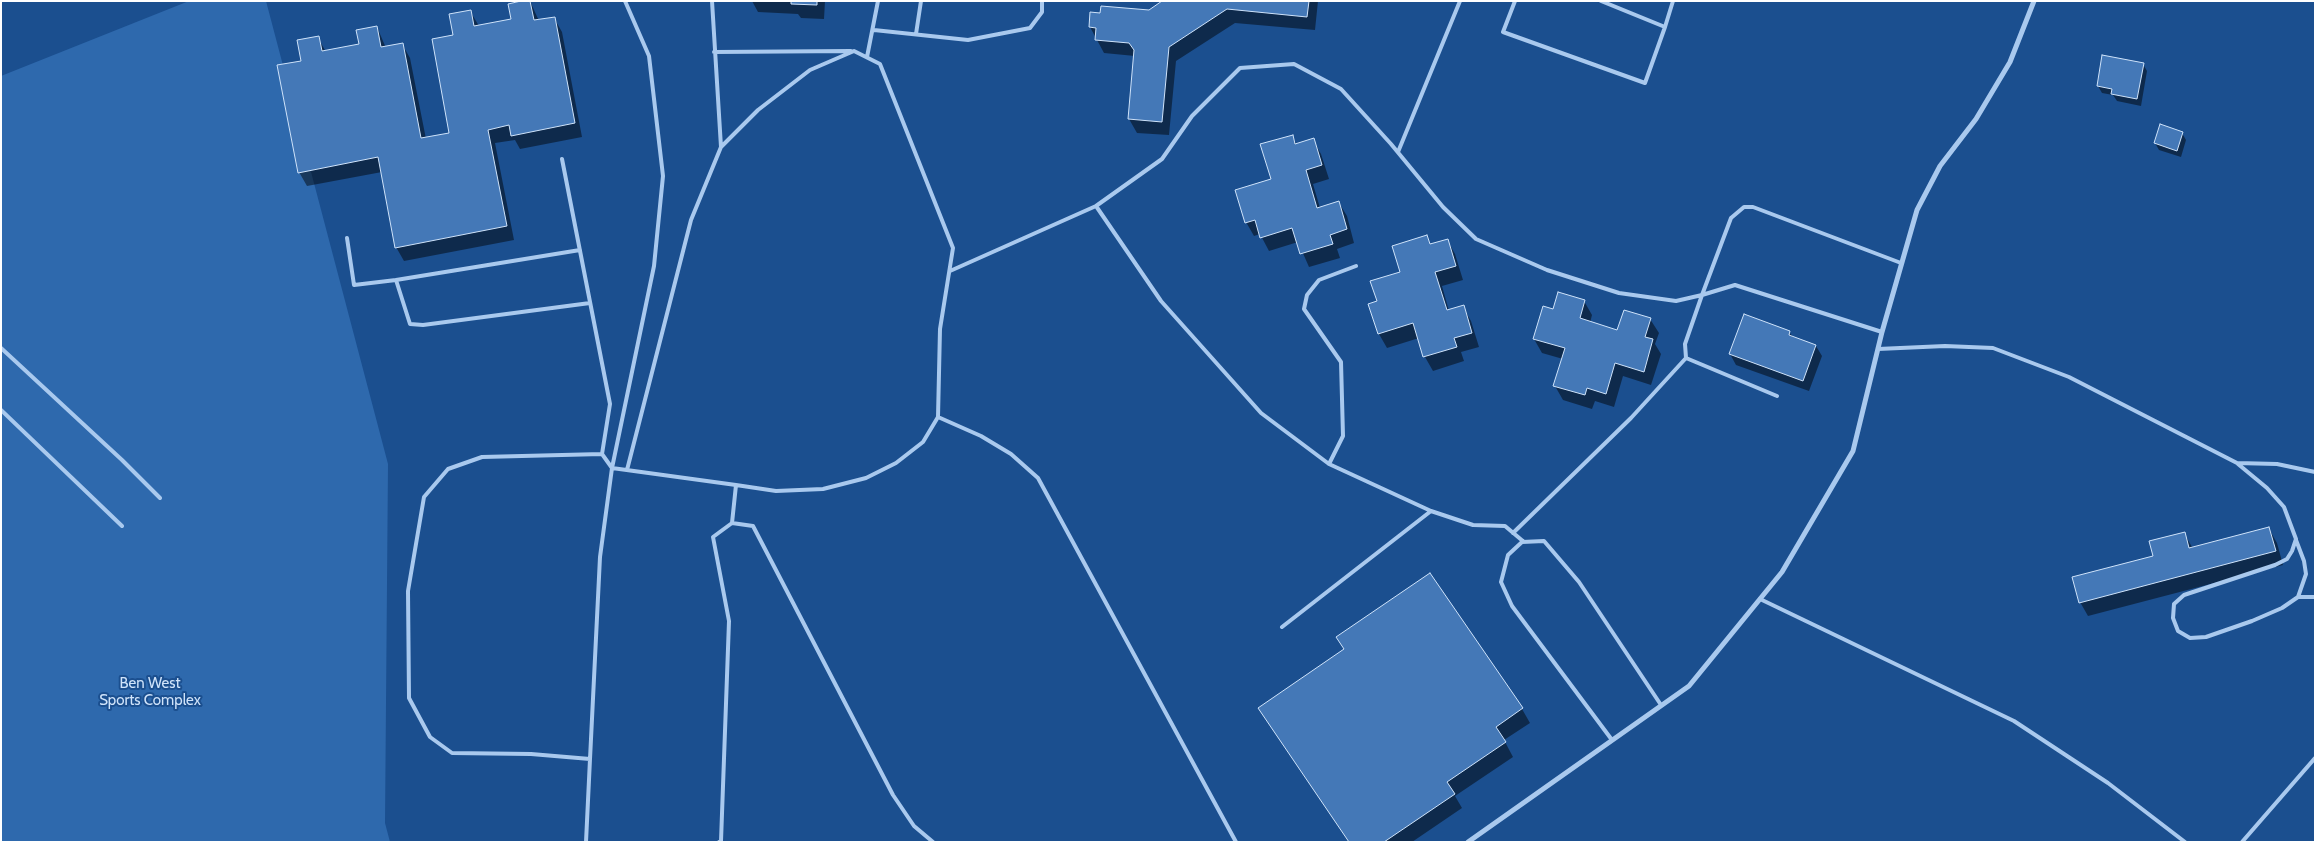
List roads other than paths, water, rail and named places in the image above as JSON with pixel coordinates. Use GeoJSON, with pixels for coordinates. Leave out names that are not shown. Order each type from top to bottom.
{"type":"FeatureCollection","features":[{"type":"Feature","properties":{"kind":"street"},"geometry":{"type":"LineString","coordinates":[[1468,842],[1689,686],[1782,572],[1853,451],[1882,332],[1917,210],[1940,166],[1976,119],[2010,62],[2034,1]]}},
{"type":"Feature","properties":{"kind":"lane"},"geometry":{"type":"LineString","coordinates":[[586,842],[600,557],[612,468],[654,266],[663,176],[649,56],[625,1]]}},
{"type":"Feature","properties":{"kind":"lane"},"geometry":{"type":"LineString","coordinates":[[712,1],[721,147]]}},
{"type":"Feature","properties":{"kind":"lane"},"geometry":{"type":"LineString","coordinates":[[867,58],[874,30],[878,1]]}},
{"type":"Feature","properties":{"kind":"lane"},"geometry":{"type":"LineString","coordinates":[[916,34],[921,1]]}},
{"type":"Feature","properties":{"kind":"lane"},"geometry":{"type":"LineString","coordinates":[[874,30],[968,40],[1030,28],[1042,12],[1042,1]]}},
{"type":"Feature","properties":{"kind":"lane"},"geometry":{"type":"LineString","coordinates":[[1398,152],[1460,1]]}},
{"type":"Feature","properties":{"kind":"lane"},"geometry":{"type":"LineString","coordinates":[[1515,1],[1503,32],[1645,83],[1673,1]]}},
{"type":"Feature","properties":{"kind":"lane"},"geometry":{"type":"LineString","coordinates":[[1602,1],[1665,28]]}},
{"type":"Feature","properties":{"kind":"lane"},"geometry":{"type":"LineString","coordinates":[[627,470],[691,220],[721,147],[758,110],[810,70],[854,51]]}},
{"type":"Feature","properties":{"kind":"lane"},"geometry":{"type":"LineString","coordinates":[[562,159],[610,404],[602,454],[612,468],[776,491],[823,489],[866,478],[896,463],[923,442],[938,417],[940,329],[953,248],[880,64],[854,51],[714,52]]}},
{"type":"Feature","properties":{"kind":"lane"},"geometry":{"type":"LineString","coordinates":[[950,271],[1096,206],[1162,159],[1192,116],[1240,68],[1294,64],[1340,89],[1398,152],[1443,206],[1476,239],[1547,270],[1619,293],[1676,301],[1734,285],[1882,332]]}},
{"type":"Feature","properties":{"kind":"lane"},"geometry":{"type":"LineString","coordinates":[[1096,206],[1161,301],[1261,413],[1329,464],[1431,511],[1473,525],[1505,526],[1524,542]]}},
{"type":"Feature","properties":{"kind":"lane"},"geometry":{"type":"LineString","coordinates":[[1513,533],[1631,418],[1686,358],[1685,344],[1731,218],[1744,207],[1753,207],[1901,263]]}},
{"type":"Feature","properties":{"kind":"lane"},"geometry":{"type":"LineString","coordinates":[[347,238],[354,285],[580,250]]}},
{"type":"Feature","properties":{"kind":"lane"},"geometry":{"type":"LineString","coordinates":[[1329,464],[1343,436],[1341,362],[1304,309],[1307,295],[1319,280],[1356,266]]}},
{"type":"Feature","properties":{"kind":"lane"},"geometry":{"type":"LineString","coordinates":[[396,280],[404,311],[410,324],[423,325],[590,303]]}},
{"type":"Feature","properties":{"kind":"lane"},"geometry":{"type":"LineString","coordinates":[[1878,349],[1945,346],[1993,348],[2070,377],[2237,463],[2267,488],[2284,507],[2304,562],[2306,574],[2298,597]]}},
{"type":"Feature","properties":{"kind":"lane"},"geometry":{"type":"LineString","coordinates":[[1,348],[160,498]]}},
{"type":"Feature","properties":{"kind":"lane"},"geometry":{"type":"LineString","coordinates":[[1686,358],[1777,396]]}},
{"type":"Feature","properties":{"kind":"lane"},"geometry":{"type":"LineString","coordinates":[[1,410],[122,526]]}},
{"type":"Feature","properties":{"kind":"lane"},"geometry":{"type":"LineString","coordinates":[[938,417],[981,436],[1003,450],[1038,478],[1236,842]]}},
{"type":"Feature","properties":{"kind":"lane"},"geometry":{"type":"LineString","coordinates":[[590,758],[531,754],[452,753],[430,737],[409,698],[408,590],[424,497],[448,470],[482,457],[602,454]]}},
{"type":"Feature","properties":{"kind":"lane"},"geometry":{"type":"LineString","coordinates":[[2237,463],[2277,464],[2315,472]]}},
{"type":"Feature","properties":{"kind":"lane"},"geometry":{"type":"LineString","coordinates":[[719,842],[721,841],[729,621],[713,538],[732,523],[736,485]]}},
{"type":"Feature","properties":{"kind":"lane"},"geometry":{"type":"LineString","coordinates":[[1282,628],[1431,511]]}},
{"type":"Feature","properties":{"kind":"lane"},"geometry":{"type":"LineString","coordinates":[[732,523],[753,526],[893,796],[914,826],[933,842]]}},
{"type":"Feature","properties":{"kind":"lane"},"geometry":{"type":"LineString","coordinates":[[2296,539],[2287,559],[2275,565],[2184,595],[2174,604],[2173,618],[2178,631],[2190,638],[2206,637],[2282,608],[2298,597],[2315,597]]}},
{"type":"Feature","properties":{"kind":"lane"},"geometry":{"type":"LineString","coordinates":[[1612,740],[1512,606],[1501,582],[1508,555],[1524,542],[1544,541],[1579,582],[1661,706]]}},
{"type":"Feature","properties":{"kind":"lane"},"geometry":{"type":"LineString","coordinates":[[1760,599],[2014,721],[2108,783],[2185,842]]}},
{"type":"Feature","properties":{"kind":"lane"},"geometry":{"type":"LineString","coordinates":[[2242,842],[2315,758]]}},
{"type":"Feature","properties":{"kind":"park label","name":"Ben West Sports Complex"},"geometry":{"type":"Point","coordinates":[150,692]}}]}
